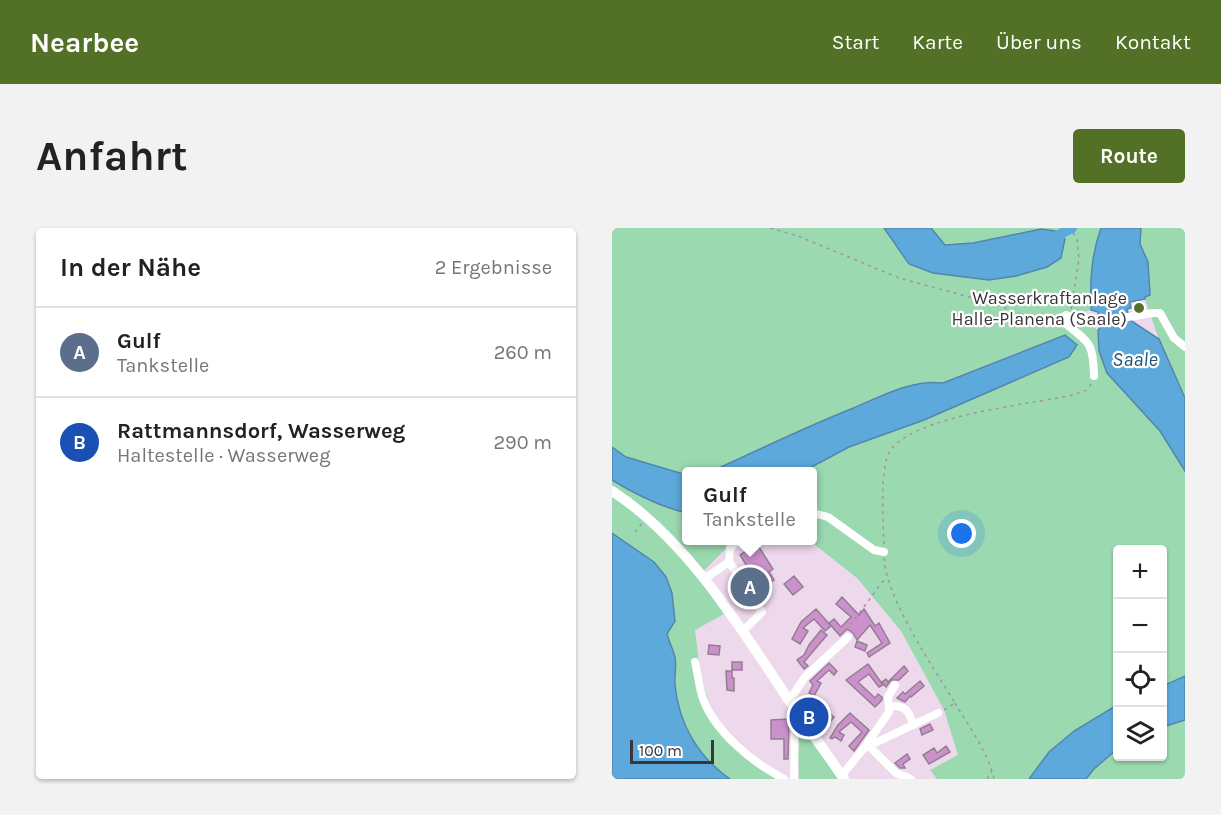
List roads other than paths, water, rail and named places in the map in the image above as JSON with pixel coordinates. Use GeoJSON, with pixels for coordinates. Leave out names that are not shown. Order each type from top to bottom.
{"type":"FeatureCollection","features":[{"type":"Feature","properties":{"kind":"main road"},"geometry":{"type":"LineString","coordinates":[[612,491],[646,518],[681,552],[704,579],[843,777]]}},
{"type":"Feature","properties":{"kind":"street"},"geometry":{"type":"LineString","coordinates":[[1094,376],[1094,360],[1086,339],[1065,323],[1066,317],[1090,323],[1160,313],[1174,338],[1185,347]]}},
{"type":"Feature","properties":{"kind":"street"},"geometry":{"type":"LineString","coordinates":[[817,514],[828,516],[874,550],[884,552]]}},
{"type":"Feature","properties":{"kind":"street"},"geometry":{"type":"LineString","coordinates":[[734,545],[730,548],[729,562],[743,583]]}},
{"type":"Feature","properties":{"kind":"street"},"geometry":{"type":"LineString","coordinates":[[704,579],[729,562]]}},
{"type":"Feature","properties":{"kind":"street"},"geometry":{"type":"LineString","coordinates":[[742,630],[762,612],[751,595]]}},
{"type":"Feature","properties":{"kind":"street"},"geometry":{"type":"LineString","coordinates":[[789,701],[805,678],[848,637]]}},
{"type":"Feature","properties":{"kind":"street"},"geometry":{"type":"LineString","coordinates":[[695,662],[703,698],[723,732],[741,749],[784,779]]}},
{"type":"Feature","properties":{"kind":"street"},"geometry":{"type":"LineString","coordinates":[[843,777],[889,712],[888,697],[895,685]]}},
{"type":"Feature","properties":{"kind":"street"},"geometry":{"type":"LineString","coordinates":[[889,706],[904,707],[910,712],[913,725]]}},
{"type":"Feature","properties":{"kind":"street"},"geometry":{"type":"LineString","coordinates":[[867,744],[875,743],[938,713]]}},
{"type":"Feature","properties":{"kind":"street"},"geometry":{"type":"LineString","coordinates":[[795,779],[795,722],[799,715]]}},
{"type":"Feature","properties":{"kind":"street"},"geometry":{"type":"LineString","coordinates":[[867,744],[896,773],[911,779]]}},
{"type":"Feature","properties":{"kind":"water"},"geometry":{"type":"Polygon","coordinates":[[[884,228],[931,228],[945,245],[973,243],[1041,229],[1055,231],[1065,239],[1061,258],[1047,267],[1016,276],[989,280],[933,273],[909,264],[884,228]]]}},
{"type":"Feature","properties":{"kind":"water","name":"Saale"},"geometry":{"type":"Polygon","coordinates":[[[1101,228],[1141,228],[1140,244],[1148,262],[1150,295],[1145,299],[1130,302],[1131,308],[1127,309],[1130,320],[1159,339],[1185,398],[1185,471],[1160,431],[1107,373],[1099,351],[1098,330],[1101,326],[1098,312],[1091,310],[1091,289],[1093,259],[1101,228]]]}},
{"type":"Feature","properties":{"kind":"water"},"geometry":{"type":"Polygon","coordinates":[[[1065,335],[1077,345],[1069,357],[924,420],[849,447],[812,467],[721,467],[896,390],[931,382],[943,383],[1065,335]]]}},
{"type":"Feature","properties":{"kind":"water"},"geometry":{"type":"Polygon","coordinates":[[[612,447],[626,457],[682,474],[682,512],[648,500],[612,480],[612,447]]]}},
{"type":"Feature","properties":{"kind":"water"},"geometry":{"type":"Polygon","coordinates":[[[612,533],[654,562],[666,577],[672,593],[675,621],[667,634],[675,657],[675,685],[681,713],[692,738],[708,761],[730,779],[612,779],[612,533]]]}},
{"type":"Feature","properties":{"kind":"water"},"geometry":{"type":"Polygon","coordinates":[[[1185,676],[1185,720],[1167,726],[1167,707],[1167,684],[1185,676]]]}},
{"type":"Feature","properties":{"kind":"water"},"geometry":{"type":"Polygon","coordinates":[[[1113,707],[1113,752],[1086,779],[1029,779],[1049,752],[1074,731],[1113,707]]]}},
{"type":"Feature","properties":{"kind":"waterway"},"geometry":{"type":"LineString","coordinates":[[1047,241],[1072,228]]}},
{"type":"Feature","properties":{"kind":"place","name":"Wasserkraftanlage Halle-Planena (Saale)"},"geometry":{"type":"Point","coordinates":[1139,308]}},
{"type":"Feature","properties":{"kind":"place","name":"Gulf"},"geometry":{"type":"Point","coordinates":[750,587]}},
{"type":"Feature","properties":{"kind":"place","name":"Rattmannsdorf, Wasserweg"},"geometry":{"type":"Point","coordinates":[809,717]}}]}
